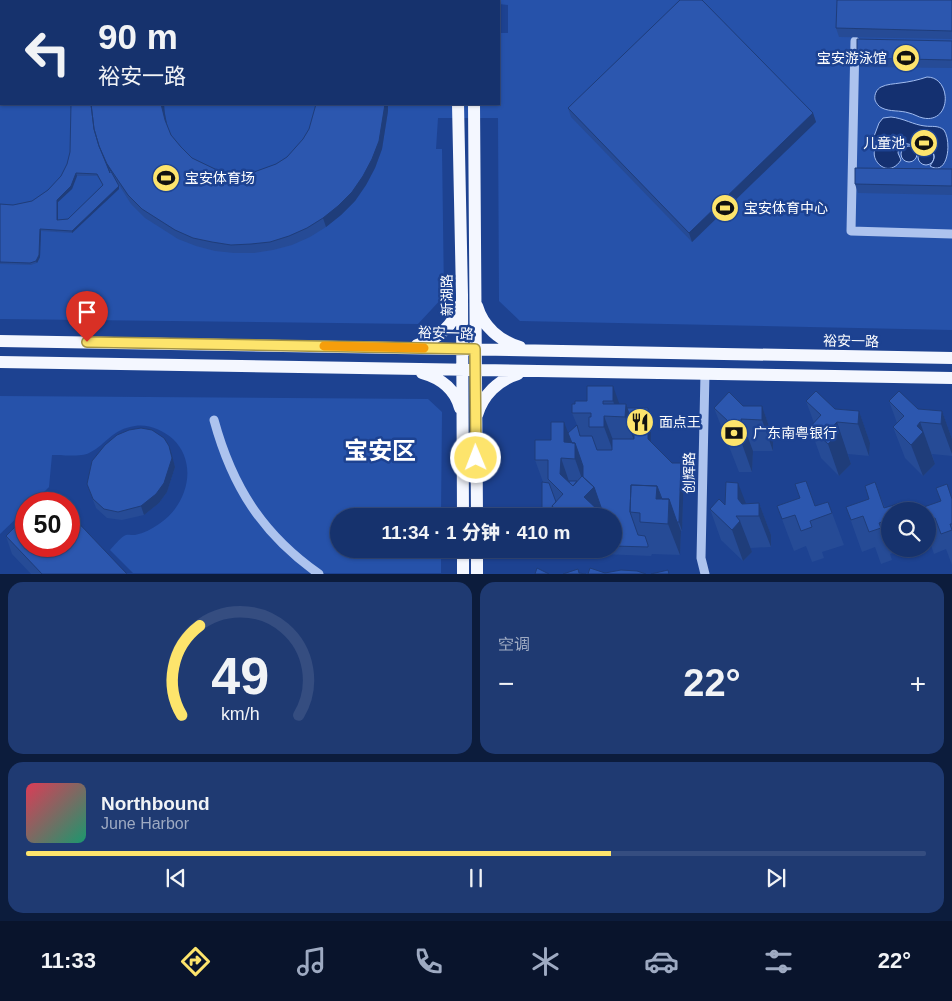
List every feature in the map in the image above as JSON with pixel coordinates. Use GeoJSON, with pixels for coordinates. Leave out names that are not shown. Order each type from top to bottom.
{"type":"FeatureCollection","features":[{"type":"Feature","properties":{"kind":"main road","name":"新湖路"},"geometry":{"type":"LineString","coordinates":[[458,105],[462,265],[469,295],[476,371],[469,419],[463,508]]}},
{"type":"Feature","properties":{"kind":"main road","name":"新湖路"},"geometry":{"type":"LineString","coordinates":[[474,105],[475,266],[462,349],[462,370],[469,419],[476,508]]}},
{"type":"Feature","properties":{"kind":"main road"},"geometry":{"type":"LineString","coordinates":[[462,265],[463,270],[467,272],[473,271],[475,266]]}},
{"type":"Feature","properties":{"kind":"main road"},"geometry":{"type":"LineString","coordinates":[[409,347],[433,339],[448,328],[469,295],[490,330],[509,343],[532,351]]}},
{"type":"Feature","properties":{"kind":"main road","name":"裕安一路"},"geometry":{"type":"LineString","coordinates":[[0,341],[952,358]]}},
{"type":"Feature","properties":{"kind":"main road"},"geometry":{"type":"LineString","coordinates":[[0,362],[952,378]]}},
{"type":"Feature","properties":{"kind":"main road"},"geometry":{"type":"LineString","coordinates":[[407,369],[428,374],[438,378],[447,385],[469,419],[497,385],[515,375],[535,372]]}},
{"type":"Feature","properties":{"kind":"main road"},"geometry":{"type":"LineString","coordinates":[[462,558],[462,574]]}},
{"type":"Feature","properties":{"kind":"main road"},"geometry":{"type":"LineString","coordinates":[[477,558],[478,574]]}},
{"type":"Feature","properties":{"kind":"street"},"geometry":{"type":"LineString","coordinates":[[855,42],[851,231],[952,234]]}},
{"type":"Feature","properties":{"kind":"street","name":"创辉路"},"geometry":{"type":"LineString","coordinates":[[705,373],[701,558],[705,574]]}},
{"type":"Feature","properties":{"kind":"street"},"geometry":{"type":"LineString","coordinates":[[214,420],[228,464],[254,509],[271,532],[289,550],[319,574]]}},
{"type":"Feature","properties":{"kind":"shaded area","name":"宝安体育中心"},"geometry":{"type":"Polygon","coordinates":[[[500,0],[952,0],[952,330],[520,321],[499,301],[498,118],[438,118],[436,149],[442,149],[444,296],[418,324],[0,319],[0,105],[500,105],[500,33],[508,33],[508,5],[500,4],[500,0]]]}},
{"type":"Feature","properties":{"kind":"shaded area"},"geometry":{"type":"Polygon","coordinates":[[[927,77],[935,79],[941,84],[944,92],[944,108],[933,118],[923,118],[911,113],[885,109],[880,107],[875,101],[875,94],[881,87],[927,77]]]}},
{"type":"Feature","properties":{"kind":"shaded area","name":"儿童池"},"geometry":{"type":"Polygon","coordinates":[[[891,117],[944,130],[948,142],[948,150],[947,157],[941,167],[930,166],[934,160],[934,155],[930,149],[918,148],[913,145],[888,140],[875,142],[873,139],[879,123],[883,118],[891,117]]]}},
{"type":"Feature","properties":{"kind":"shaded area","name":"儿童池"},"geometry":{"type":"Polygon","coordinates":[[[887,141],[899,147],[898,153],[901,160],[895,167],[882,167],[874,156],[875,150],[879,145],[887,141]]]}},
{"type":"Feature","properties":{"kind":"shaded area","name":"儿童池"},"geometry":{"type":"Polygon","coordinates":[[[906,146],[912,146],[917,151],[915,160],[906,162],[901,157],[901,151],[906,146]]]}},
{"type":"Feature","properties":{"kind":"shaded area","name":"儿童池"},"geometry":{"type":"Polygon","coordinates":[[[926,149],[932,151],[934,157],[932,163],[926,165],[920,163],[918,157],[920,151],[926,149]]]}},
{"type":"Feature","properties":{"kind":"shaded area"},"geometry":{"type":"Polygon","coordinates":[[[0,396],[428,399],[442,412],[441,508],[330,508],[330,558],[441,558],[441,573],[133,573],[110,550],[125,535],[145,532],[169,516],[183,496],[187,472],[186,460],[181,449],[173,439],[160,430],[145,426],[135,426],[121,430],[86,454],[52,455],[49,487],[44,492],[15,492],[15,520],[0,534],[0,396]]]}},
{"type":"Feature","properties":{"kind":"building"},"geometry":{"type":"Polygon","coordinates":[[[680,0],[702,0],[813,113],[689,233],[568,108],[680,0]]]}},
{"type":"Feature","properties":{"kind":"building"},"geometry":{"type":"Polygon","coordinates":[[[837,0],[952,0],[952,31],[836,28],[837,0]]]}},
{"type":"Feature","properties":{"kind":"building"},"geometry":{"type":"Polygon","coordinates":[[[857,39],[952,41],[952,60],[857,58],[857,39]]]}},
{"type":"Feature","properties":{"kind":"building"},"geometry":{"type":"Polygon","coordinates":[[[71,105],[91,105],[94,129],[99,146],[110,173],[107,164],[119,186],[72,231],[40,229],[39,255],[36,261],[30,263],[0,262],[0,204],[13,205],[32,201],[48,190],[61,176],[70,152],[71,105]],[[76,173],[71,186],[57,200],[57,220],[68,219],[103,185],[97,174],[76,173]]]}},
{"type":"Feature","properties":{"kind":"building","name":"宝安体育场"},"geometry":{"type":"Polygon","coordinates":[[[91,105],[161,105],[171,135],[192,158],[217,170],[229,173],[254,172],[276,164],[287,157],[309,129],[316,105],[385,105],[379,141],[363,176],[352,192],[323,218],[307,228],[270,242],[251,244],[231,245],[193,238],[175,230],[142,209],[128,195],[107,164],[94,129],[91,105]]]}},
{"type":"Feature","properties":{"kind":"building"},"geometry":{"type":"Polygon","coordinates":[[[855,168],[952,169],[952,186],[855,184],[855,168]]]}},
{"type":"Feature","properties":{"kind":"building"},"geometry":{"type":"Polygon","coordinates":[[[587,386],[613,386],[613,401],[603,401],[603,404],[626,404],[625,417],[604,416],[604,427],[589,427],[591,413],[572,413],[572,404],[575,404],[575,401],[587,401],[587,386]]]}},
{"type":"Feature","properties":{"kind":"building"},"geometry":{"type":"Polygon","coordinates":[[[816,391],[835,409],[859,411],[858,424],[837,422],[833,426],[840,432],[828,444],[810,427],[821,415],[806,401],[816,391]]]}},
{"type":"Feature","properties":{"kind":"building"},"geometry":{"type":"Polygon","coordinates":[[[899,391],[918,409],[942,411],[941,424],[920,422],[917,426],[923,432],[911,445],[893,427],[904,416],[889,401],[899,391]]]}},
{"type":"Feature","properties":{"kind":"building"},"geometry":{"type":"Polygon","coordinates":[[[729,392],[743,406],[762,406],[762,420],[741,419],[741,441],[727,440],[728,421],[714,408],[729,392]]]}},
{"type":"Feature","properties":{"kind":"building"},"geometry":{"type":"Polygon","coordinates":[[[627,408],[648,408],[648,439],[672,463],[681,463],[679,522],[677,522],[669,499],[662,499],[657,486],[631,485],[630,512],[638,535],[645,536],[648,547],[622,546],[622,508],[601,508],[594,487],[583,477],[583,466],[575,443],[572,443],[568,433],[577,425],[580,436],[592,436],[597,450],[612,450],[612,439],[634,439],[634,427],[627,408]]]}},
{"type":"Feature","properties":{"kind":"building"},"geometry":{"type":"Polygon","coordinates":[[[551,422],[564,422],[564,442],[575,443],[575,459],[561,458],[560,474],[573,486],[582,476],[594,487],[584,497],[596,508],[554,508],[552,506],[563,494],[548,479],[548,460],[535,460],[535,440],[551,440],[551,422]]]}},
{"type":"Feature","properties":{"kind":"building"},"geometry":{"type":"Polygon","coordinates":[[[141,428],[152,430],[164,438],[169,446],[172,458],[164,483],[156,494],[141,506],[118,512],[104,509],[93,499],[87,484],[92,461],[105,445],[117,435],[141,428]]]}},
{"type":"Feature","properties":{"kind":"building"},"geometry":{"type":"Polygon","coordinates":[[[569,481],[577,481],[573,486],[569,481]]]}},
{"type":"Feature","properties":{"kind":"building"},"geometry":{"type":"Polygon","coordinates":[[[806,481],[815,506],[828,502],[832,513],[810,521],[812,527],[801,531],[795,515],[782,519],[777,506],[800,498],[795,484],[806,481]]]}},
{"type":"Feature","properties":{"kind":"building"},"geometry":{"type":"Polygon","coordinates":[[[542,482],[549,483],[556,502],[552,506],[553,508],[542,508],[542,482]]]}},
{"type":"Feature","properties":{"kind":"building"},"geometry":{"type":"Polygon","coordinates":[[[726,482],[738,483],[738,499],[742,504],[759,503],[759,516],[736,516],[740,521],[732,530],[710,509],[719,499],[725,505],[726,482]]]}},
{"type":"Feature","properties":{"kind":"building"},"geometry":{"type":"Polygon","coordinates":[[[875,482],[882,502],[881,522],[879,523],[881,528],[869,532],[863,516],[851,520],[846,507],[869,499],[865,486],[875,482]]]}},
{"type":"Feature","properties":{"kind":"building"},"geometry":{"type":"Polygon","coordinates":[[[947,484],[952,499],[952,524],[950,524],[952,530],[941,534],[936,521],[936,503],[941,501],[936,488],[947,484]]]}},
{"type":"Feature","properties":{"kind":"building"},"geometry":{"type":"Polygon","coordinates":[[[631,485],[657,486],[656,499],[669,499],[668,524],[640,522],[640,513],[630,512],[631,485]]]}},
{"type":"Feature","properties":{"kind":"building"},"geometry":{"type":"Polygon","coordinates":[[[80,525],[127,574],[42,574],[26,557],[80,557],[80,525]]]}},
{"type":"Feature","properties":{"kind":"building"},"geometry":{"type":"Polygon","coordinates":[[[15,527],[15,546],[6,536],[15,527]]]}},
{"type":"Feature","properties":{"kind":"building"},"geometry":{"type":"Polygon","coordinates":[[[537,568],[549,574],[535,574],[537,568]]]}},
{"type":"Feature","properties":{"kind":"building"},"geometry":{"type":"Polygon","coordinates":[[[590,568],[605,573],[621,570],[637,571],[646,574],[588,574],[590,568]]]}},
{"type":"Feature","properties":{"kind":"building"},"geometry":{"type":"Polygon","coordinates":[[[578,569],[579,573],[586,574],[563,574],[578,569]]]}},
{"type":"Feature","properties":{"kind":"building"},"geometry":{"type":"Polygon","coordinates":[[[668,570],[669,574],[651,574],[668,570]]]}},
{"type":"Feature","properties":{"kind":"slow traffic"},"geometry":{"type":"LineString","coordinates":[[324,346],[424,348]]}},
{"type":"Feature","properties":{"kind":"place","name":"宝安游泳馆"},"geometry":{"type":"Point","coordinates":[906,58]}},
{"type":"Feature","properties":{"kind":"place","name":"儿童池"},"geometry":{"type":"Point","coordinates":[924,143]}},
{"type":"Feature","properties":{"kind":"place","name":"宝安体育场"},"geometry":{"type":"Point","coordinates":[166,178]}},
{"type":"Feature","properties":{"kind":"place","name":"宝安体育中心"},"geometry":{"type":"Point","coordinates":[725,208]}},
{"type":"Feature","properties":{"kind":"place","name":"面点王"},"geometry":{"type":"Point","coordinates":[640,422]}},
{"type":"Feature","properties":{"kind":"place","name":"广东南粤银行"},"geometry":{"type":"Point","coordinates":[734,433]}},
{"type":"Feature","properties":{"kind":"district","name":"宝安区"},"geometry":{"type":"Point","coordinates":[380,450]}},
{"type":"Feature","properties":{"kind":"route"},"geometry":{"type":"LineString","coordinates":[[87,342],[475,349],[476,458]]}}]}
